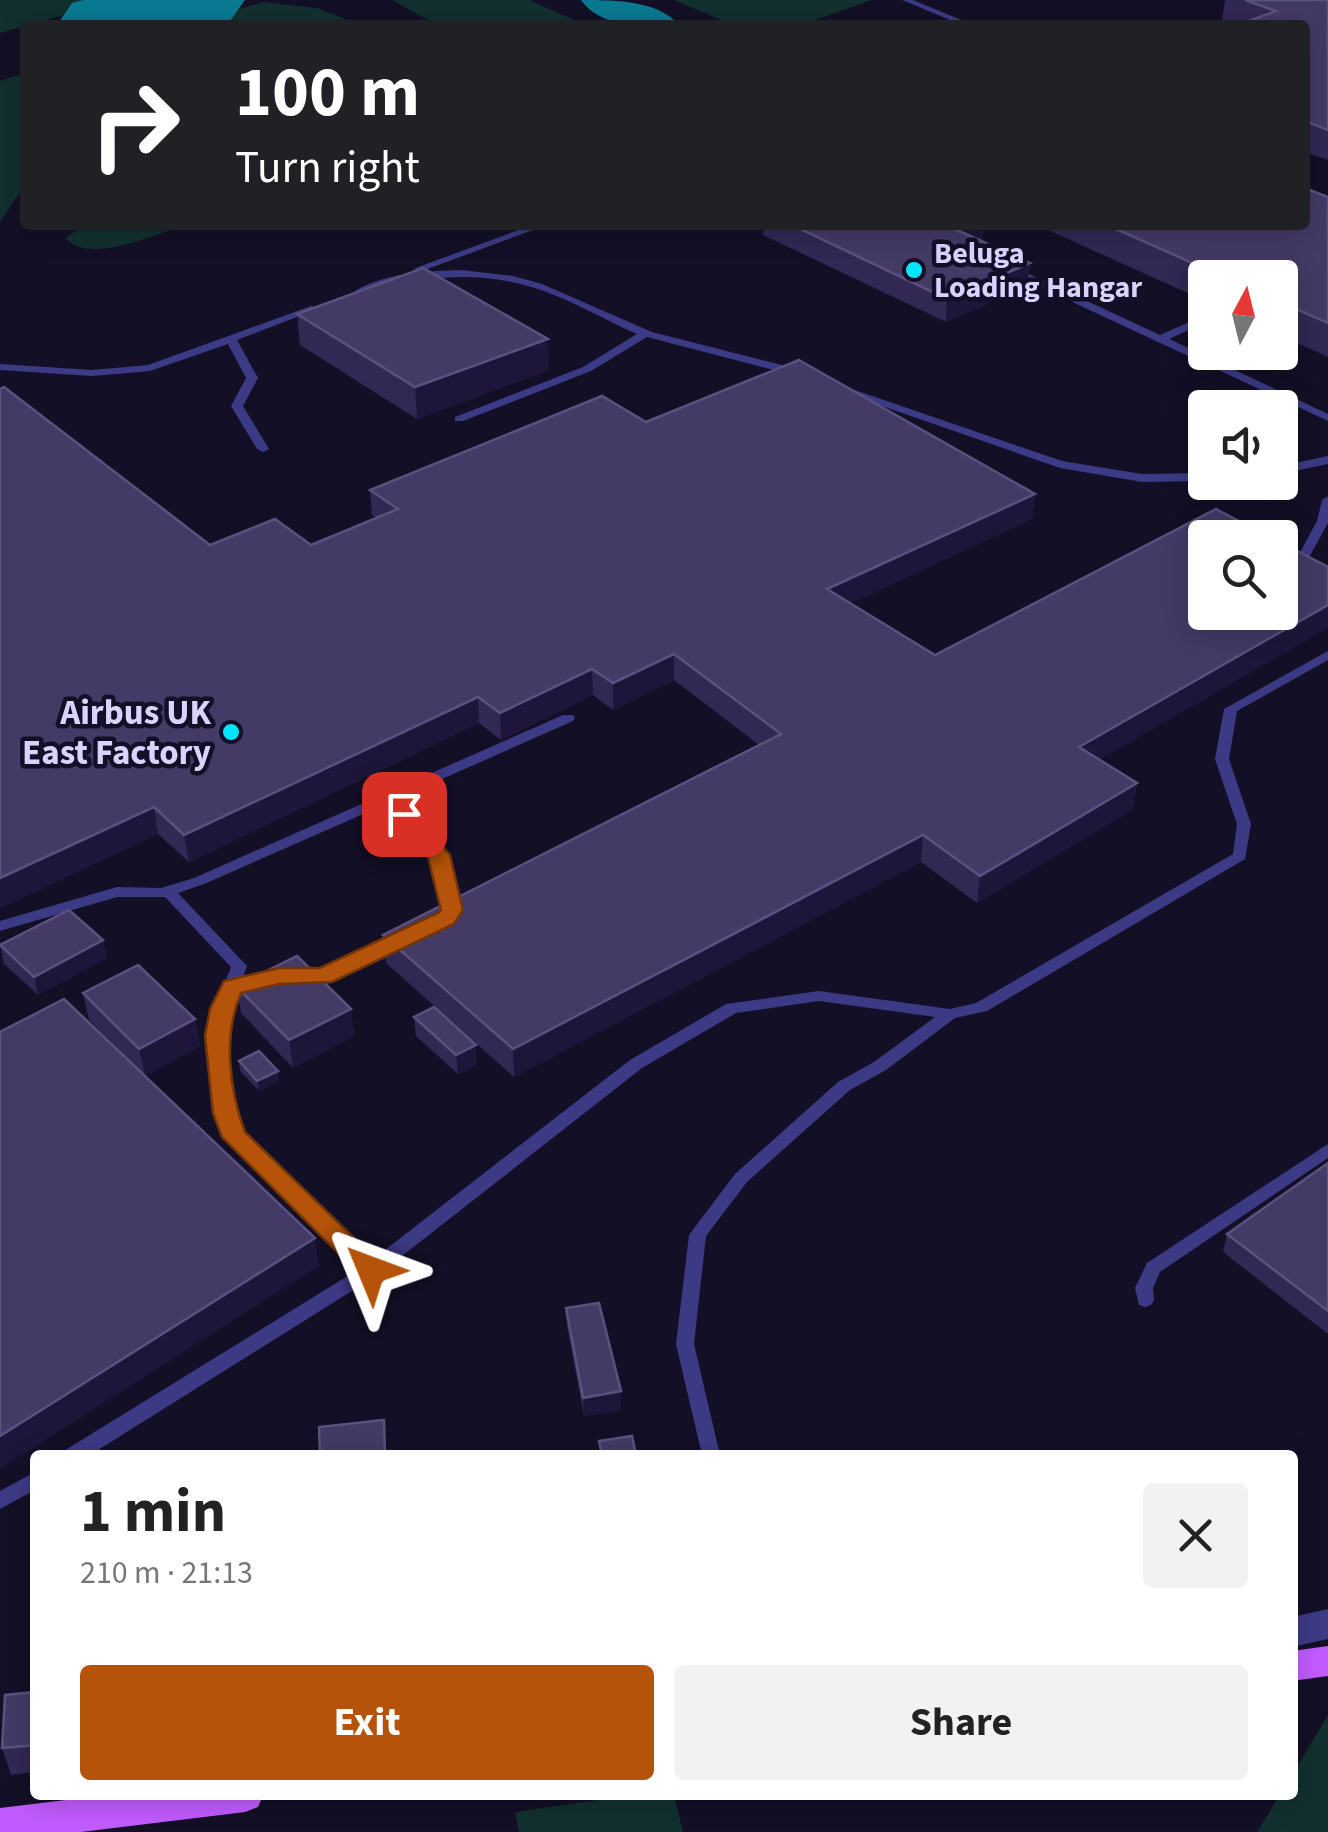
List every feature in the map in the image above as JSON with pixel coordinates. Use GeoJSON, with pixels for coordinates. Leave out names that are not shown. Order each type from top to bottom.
{"type":"FeatureCollection","features":[{"type":"Feature","properties":{"kind":"main road"},"geometry":{"type":"LineString","coordinates":[[1298,1665],[1328,1662]]}},
{"type":"Feature","properties":{"kind":"main road"},"geometry":{"type":"LineString","coordinates":[[0,1825],[204,1800]]}},
{"type":"Feature","properties":{"kind":"street"},"geometry":{"type":"LineString","coordinates":[[1298,1631],[1328,1624]]}},
{"type":"Feature","properties":{"kind":"lane"},"geometry":{"type":"LineString","coordinates":[[906,0],[956,20]]}},
{"type":"Feature","properties":{"kind":"lane"},"geometry":{"type":"LineString","coordinates":[[356,293],[528,230]]}},
{"type":"Feature","properties":{"kind":"lane"},"geometry":{"type":"LineString","coordinates":[[992,261],[1328,418]]}},
{"type":"Feature","properties":{"kind":"lane"},"geometry":{"type":"LineString","coordinates":[[391,279],[439,274],[509,278],[560,294],[646,333],[811,378]]}},
{"type":"Feature","properties":{"kind":"lane"},"geometry":{"type":"LineString","coordinates":[[0,367],[122,372],[174,362],[320,306]]}},
{"type":"Feature","properties":{"kind":"lane"},"geometry":{"type":"LineString","coordinates":[[1161,339],[1188,326]]}},
{"type":"Feature","properties":{"kind":"lane"},"geometry":{"type":"LineString","coordinates":[[459,419],[587,369],[646,333]]}},
{"type":"Feature","properties":{"kind":"lane"},"geometry":{"type":"LineString","coordinates":[[231,340],[252,378],[237,406],[264,449]]}},
{"type":"Feature","properties":{"kind":"lane"},"geometry":{"type":"LineString","coordinates":[[0,377],[24,368]]}},
{"type":"Feature","properties":{"kind":"lane"},"geometry":{"type":"LineString","coordinates":[[829,384],[1060,464],[1142,478],[1188,478]]}},
{"type":"Feature","properties":{"kind":"lane"},"geometry":{"type":"LineString","coordinates":[[1298,466],[1328,460]]}},
{"type":"Feature","properties":{"kind":"lane"},"geometry":{"type":"LineString","coordinates":[[1310,568],[1292,576],[1323,522],[1328,500]]}},
{"type":"Feature","properties":{"kind":"lane"},"geometry":{"type":"LineString","coordinates":[[82,1450],[371,1270],[636,1064],[732,1008],[819,996],[950,1014],[981,1007],[1240,856],[1244,824],[1222,759],[1232,709],[1328,655]]}},
{"type":"Feature","properties":{"kind":"lane"},"geometry":{"type":"LineString","coordinates":[[0,926],[117,892],[168,891],[199,881],[568,718]]}},
{"type":"Feature","properties":{"kind":"lane"},"geometry":{"type":"LineString","coordinates":[[388,798],[439,855],[452,910],[446,919],[429,927]]}},
{"type":"Feature","properties":{"kind":"lane"},"geometry":{"type":"LineString","coordinates":[[168,891],[239,966],[240,985],[222,1009],[218,1036],[226,1113],[234,1137],[371,1270]]}},
{"type":"Feature","properties":{"kind":"lane"},"geometry":{"type":"LineString","coordinates":[[279,976],[324,976],[411,935]]}},
{"type":"Feature","properties":{"kind":"lane"},"geometry":{"type":"LineString","coordinates":[[710,1450],[686,1344],[698,1234],[741,1178],[844,1086],[880,1066],[950,1014]]}},
{"type":"Feature","properties":{"kind":"lane"},"geometry":{"type":"LineString","coordinates":[[1145,1300],[1144,1288],[1152,1268],[1328,1150]]}},
{"type":"Feature","properties":{"kind":"lane"},"geometry":{"type":"LineString","coordinates":[[0,1502],[30,1483]]}},
{"type":"Feature","properties":{"kind":"green space"},"geometry":{"type":"Polygon","coordinates":[[[0,0],[117,0],[46,20],[20,20],[20,27],[0,33],[0,0]]]}},
{"type":"Feature","properties":{"kind":"green space"},"geometry":{"type":"Polygon","coordinates":[[[392,0],[529,0],[575,20],[428,20],[392,0]]]}},
{"type":"Feature","properties":{"kind":"green space"},"geometry":{"type":"Polygon","coordinates":[[[673,0],[872,0],[815,20],[722,20],[673,0]]]}},
{"type":"Feature","properties":{"kind":"green space"},"geometry":{"type":"Polygon","coordinates":[[[263,2],[317,8],[347,20],[204,20],[263,2]]]}},
{"type":"Feature","properties":{"kind":"green space"},"geometry":{"type":"Polygon","coordinates":[[[20,75],[20,192],[0,222],[0,81],[20,75]]]}},
{"type":"Feature","properties":{"kind":"green space"},"geometry":{"type":"Polygon","coordinates":[[[77,230],[170,230],[105,248],[76,246],[65,238],[77,230]]]}},
{"type":"Feature","properties":{"kind":"green space"},"geometry":{"type":"Polygon","coordinates":[[[1328,1715],[1328,1832],[1257,1832],[1277,1800],[1298,1800],[1298,1766],[1328,1715]]]}},
{"type":"Feature","properties":{"kind":"green space"},"geometry":{"type":"Polygon","coordinates":[[[598,1800],[675,1800],[683,1832],[519,1832],[515,1812],[598,1800]]]}},
{"type":"Feature","properties":{"kind":"building"},"geometry":{"type":"Polygon","coordinates":[[[1245,0],[1328,0],[1328,130],[1310,123],[1310,20],[1252,20],[1276,11],[1245,0]]]}},
{"type":"Feature","properties":{"kind":"building"},"geometry":{"type":"Polygon","coordinates":[[[1310,190],[1328,197],[1328,323],[1298,310],[1298,260],[1188,261],[1118,230],[1310,230],[1310,190]]]}},
{"type":"Feature","properties":{"kind":"building"},"geometry":{"type":"Polygon","coordinates":[[[802,230],[957,230],[1030,263],[947,299],[802,230]]]}},
{"type":"Feature","properties":{"kind":"building"},"geometry":{"type":"Polygon","coordinates":[[[423,268],[548,339],[415,387],[297,314],[423,268]]]}},
{"type":"Feature","properties":{"kind":"building","name":"Airbus UK East Factory"},"geometry":{"type":"Polygon","coordinates":[[[799,360],[1035,494],[827,589],[935,655],[1188,524],[1188,630],[1284,630],[1079,747],[1137,783],[980,876],[923,835],[513,1049],[383,935],[781,734],[674,654],[613,683],[592,669],[500,713],[478,697],[184,835],[154,807],[0,878],[0,389],[4,387],[210,545],[275,519],[311,545],[398,509],[370,490],[602,396],[646,422],[799,360]]]}},
{"type":"Feature","properties":{"kind":"building","name":"Airbus UK East Factory"},"geometry":{"type":"Polygon","coordinates":[[[1216,509],[1237,520],[1195,520],[1216,509]]]}},
{"type":"Feature","properties":{"kind":"building","name":"Airbus UK East Factory"},"geometry":{"type":"Polygon","coordinates":[[[1298,551],[1328,567],[1328,605],[1298,622],[1298,551]]]}},
{"type":"Feature","properties":{"kind":"building"},"geometry":{"type":"Polygon","coordinates":[[[69,910],[103,940],[34,977],[0,945],[69,910]]]}},
{"type":"Feature","properties":{"kind":"building"},"geometry":{"type":"Polygon","coordinates":[[[297,956],[351,1009],[289,1040],[236,986],[297,956]]]}},
{"type":"Feature","properties":{"kind":"building"},"geometry":{"type":"Polygon","coordinates":[[[138,965],[195,1019],[139,1049],[83,993],[138,965]]]}},
{"type":"Feature","properties":{"kind":"building"},"geometry":{"type":"Polygon","coordinates":[[[64,999],[315,1238],[0,1436],[0,1032],[64,999]]]}},
{"type":"Feature","properties":{"kind":"building"},"geometry":{"type":"Polygon","coordinates":[[[434,1007],[476,1045],[456,1055],[414,1017],[434,1007]]]}},
{"type":"Feature","properties":{"kind":"building"},"geometry":{"type":"Polygon","coordinates":[[[259,1051],[278,1071],[257,1081],[239,1061],[259,1051]]]}},
{"type":"Feature","properties":{"kind":"building"},"geometry":{"type":"Polygon","coordinates":[[[1328,1163],[1328,1311],[1227,1234],[1328,1163]]]}},
{"type":"Feature","properties":{"kind":"building"},"geometry":{"type":"Polygon","coordinates":[[[599,1303],[621,1391],[583,1398],[566,1308],[599,1303]]]}},
{"type":"Feature","properties":{"kind":"building"},"geometry":{"type":"Polygon","coordinates":[[[384,1420],[385,1450],[320,1450],[319,1427],[384,1420]]]}},
{"type":"Feature","properties":{"kind":"building"},"geometry":{"type":"Polygon","coordinates":[[[632,1436],[635,1450],[601,1450],[599,1441],[632,1436]]]}},
{"type":"Feature","properties":{"kind":"building"},"geometry":{"type":"Polygon","coordinates":[[[30,1692],[30,1745],[2,1748],[5,1695],[30,1692]]]}},
{"type":"Feature","properties":{"kind":"taxiway"},"geometry":{"type":"LineString","coordinates":[[601,0],[647,20]]}},
{"type":"Feature","properties":{"kind":"runway"},"geometry":{"type":"LineString","coordinates":[[125,20],[195,0]]}},
{"type":"Feature","properties":{"kind":"place","name":"Beluga Loading Hangar"},"geometry":{"type":"Point","coordinates":[914,270]}},
{"type":"Feature","properties":{"kind":"place","name":"Airbus UK East Factory"},"geometry":{"type":"Point","coordinates":[231,732]}},
{"type":"Feature","properties":{"kind":"route"},"geometry":{"type":"LineString","coordinates":[[371,1270],[234,1137],[221,1082],[218,1036],[222,1009],[232,987],[279,976],[324,976],[446,919],[452,910],[439,855],[404,814]]}}]}
